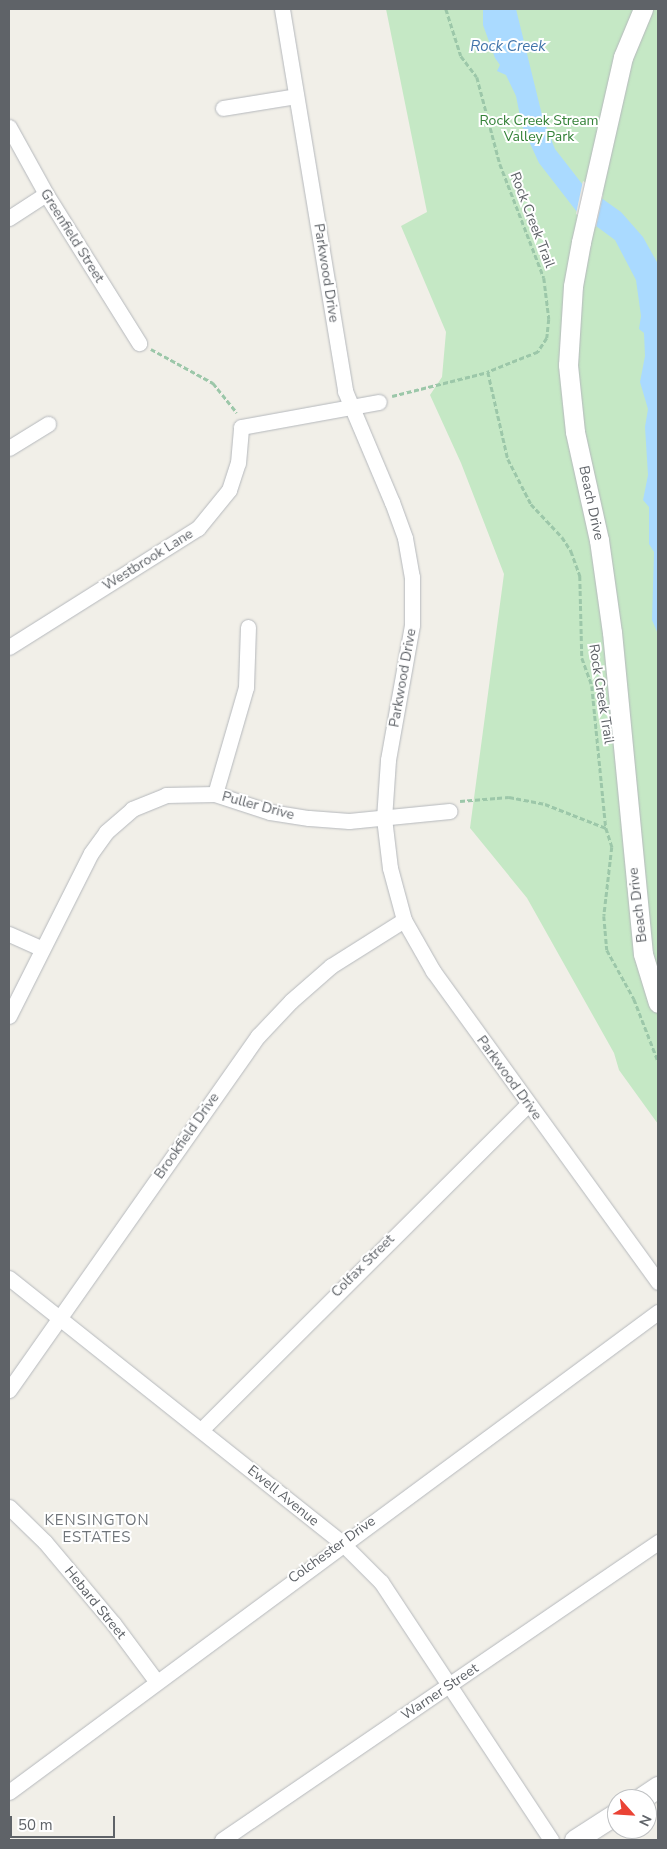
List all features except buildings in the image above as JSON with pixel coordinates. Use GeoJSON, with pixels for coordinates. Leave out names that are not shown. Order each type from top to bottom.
{"type":"FeatureCollection","features":[{"type":"Feature","properties":{"kind":"main road"},"geometry":{"type":"LineString","coordinates":[[575,1840],[607,1819]]}},
{"type":"Feature","properties":{"kind":"street","name":"Parkwood Drive"},"geometry":{"type":"LineString","coordinates":[[282,9],[346,391],[405,538],[412,577],[412,625],[388,760],[384,818],[390,868],[404,920],[433,971],[658,1282]]}},
{"type":"Feature","properties":{"kind":"street","name":"Beach Drive"},"geometry":{"type":"LineString","coordinates":[[643,9],[623,57],[581,242],[573,286],[568,365],[576,432],[599,540],[612,632],[643,954],[658,1003]]}},
{"type":"Feature","properties":{"kind":"street"},"geometry":{"type":"LineString","coordinates":[[223,108],[296,96]]}},
{"type":"Feature","properties":{"kind":"street","name":"Greenfield Street"},"geometry":{"type":"LineString","coordinates":[[9,126],[46,194],[139,343]]}},
{"type":"Feature","properties":{"kind":"street"},"geometry":{"type":"LineString","coordinates":[[9,218],[46,194]]}},
{"type":"Feature","properties":{"kind":"street"},"geometry":{"type":"LineString","coordinates":[[241,427],[379,402]]}},
{"type":"Feature","properties":{"kind":"street"},"geometry":{"type":"LineString","coordinates":[[9,448],[48,424]]}},
{"type":"Feature","properties":{"kind":"street","name":"Westbrook Lane"},"geometry":{"type":"LineString","coordinates":[[9,647],[198,528],[229,490],[238,462],[241,427]]}},
{"type":"Feature","properties":{"kind":"street"},"geometry":{"type":"LineString","coordinates":[[215,794],[246,687],[248,626]]}},
{"type":"Feature","properties":{"kind":"street","name":"Puller Drive"},"geometry":{"type":"LineString","coordinates":[[9,1016],[91,853],[106,832],[132,809],[166,795],[215,794],[270,812],[309,818],[349,821],[384,818],[450,806]]}},
{"type":"Feature","properties":{"kind":"street","name":"Brookfield Drive"},"geometry":{"type":"LineString","coordinates":[[9,1390],[258,1036],[290,1001],[331,966],[404,920]]}},
{"type":"Feature","properties":{"kind":"street"},"geometry":{"type":"LineString","coordinates":[[9,934],[42,949]]}},
{"type":"Feature","properties":{"kind":"street","name":"Colfax Street"},"geometry":{"type":"LineString","coordinates":[[201,1430],[376,1252],[528,1104]]}},
{"type":"Feature","properties":{"kind":"street","name":"Ewell Avenue"},"geometry":{"type":"LineString","coordinates":[[9,1278],[342,1543],[381,1582],[551,1840]]}},
{"type":"Feature","properties":{"kind":"street","name":"Colchester Drive"},"geometry":{"type":"LineString","coordinates":[[9,1792],[342,1543],[658,1312]]}},
{"type":"Feature","properties":{"kind":"street","name":"Hebard Street"},"geometry":{"type":"LineString","coordinates":[[9,1507],[51,1550],[156,1681]]}},
{"type":"Feature","properties":{"kind":"street","name":"Warner Street"},"geometry":{"type":"LineString","coordinates":[[222,1840],[658,1542]]}},
{"type":"Feature","properties":{"kind":"path","name":"Rock Creek Trail"},"geometry":{"type":"LineString","coordinates":[[446,9],[461,56],[477,77],[500,164],[544,278],[549,319],[547,338],[538,352],[488,372],[508,459],[531,504],[562,537],[571,551],[580,576],[582,658],[592,686],[606,828],[613,860],[604,916],[607,950],[634,999],[658,1061]]}},
{"type":"Feature","properties":{"kind":"path"},"geometry":{"type":"LineString","coordinates":[[139,343],[213,383],[236,410],[241,427]]}},
{"type":"Feature","properties":{"kind":"path"},"geometry":{"type":"LineString","coordinates":[[379,402],[425,386],[488,372]]}},
{"type":"Feature","properties":{"kind":"path"},"geometry":{"type":"LineString","coordinates":[[450,806],[509,797],[546,804],[606,828]]}},
{"type":"Feature","properties":{"kind":"green space","name":"Rock Creek Stream Valley Park"},"geometry":{"type":"Polygon","coordinates":[[[386,9],[658,9],[658,1124],[619,1070],[614,1053],[527,898],[470,828],[504,574],[461,463],[430,395],[442,377],[446,332],[401,226],[427,212],[386,9]]]}},
{"type":"Feature","properties":{"kind":"water","name":"Rock Creek"},"geometry":{"type":"Polygon","coordinates":[[[483,9],[516,9],[543,119],[555,149],[583,185],[621,212],[643,237],[658,264],[658,634],[652,620],[654,552],[649,544],[649,507],[643,500],[648,475],[645,427],[648,409],[640,382],[645,356],[644,333],[639,329],[641,316],[636,280],[615,240],[577,212],[539,163],[522,126],[516,96],[506,75],[497,71],[500,65],[495,58],[483,25],[483,9]]]}},
{"type":"Feature","properties":{"kind":"pier"},"geometry":{"type":"Polygon","coordinates":[[[583,181],[603,195],[596,227],[576,214],[583,181]]]}},
{"type":"Feature","properties":{"kind":"district","name":"KENSINGTON ESTATES"},"geometry":{"type":"Point","coordinates":[97,1528]}}]}
